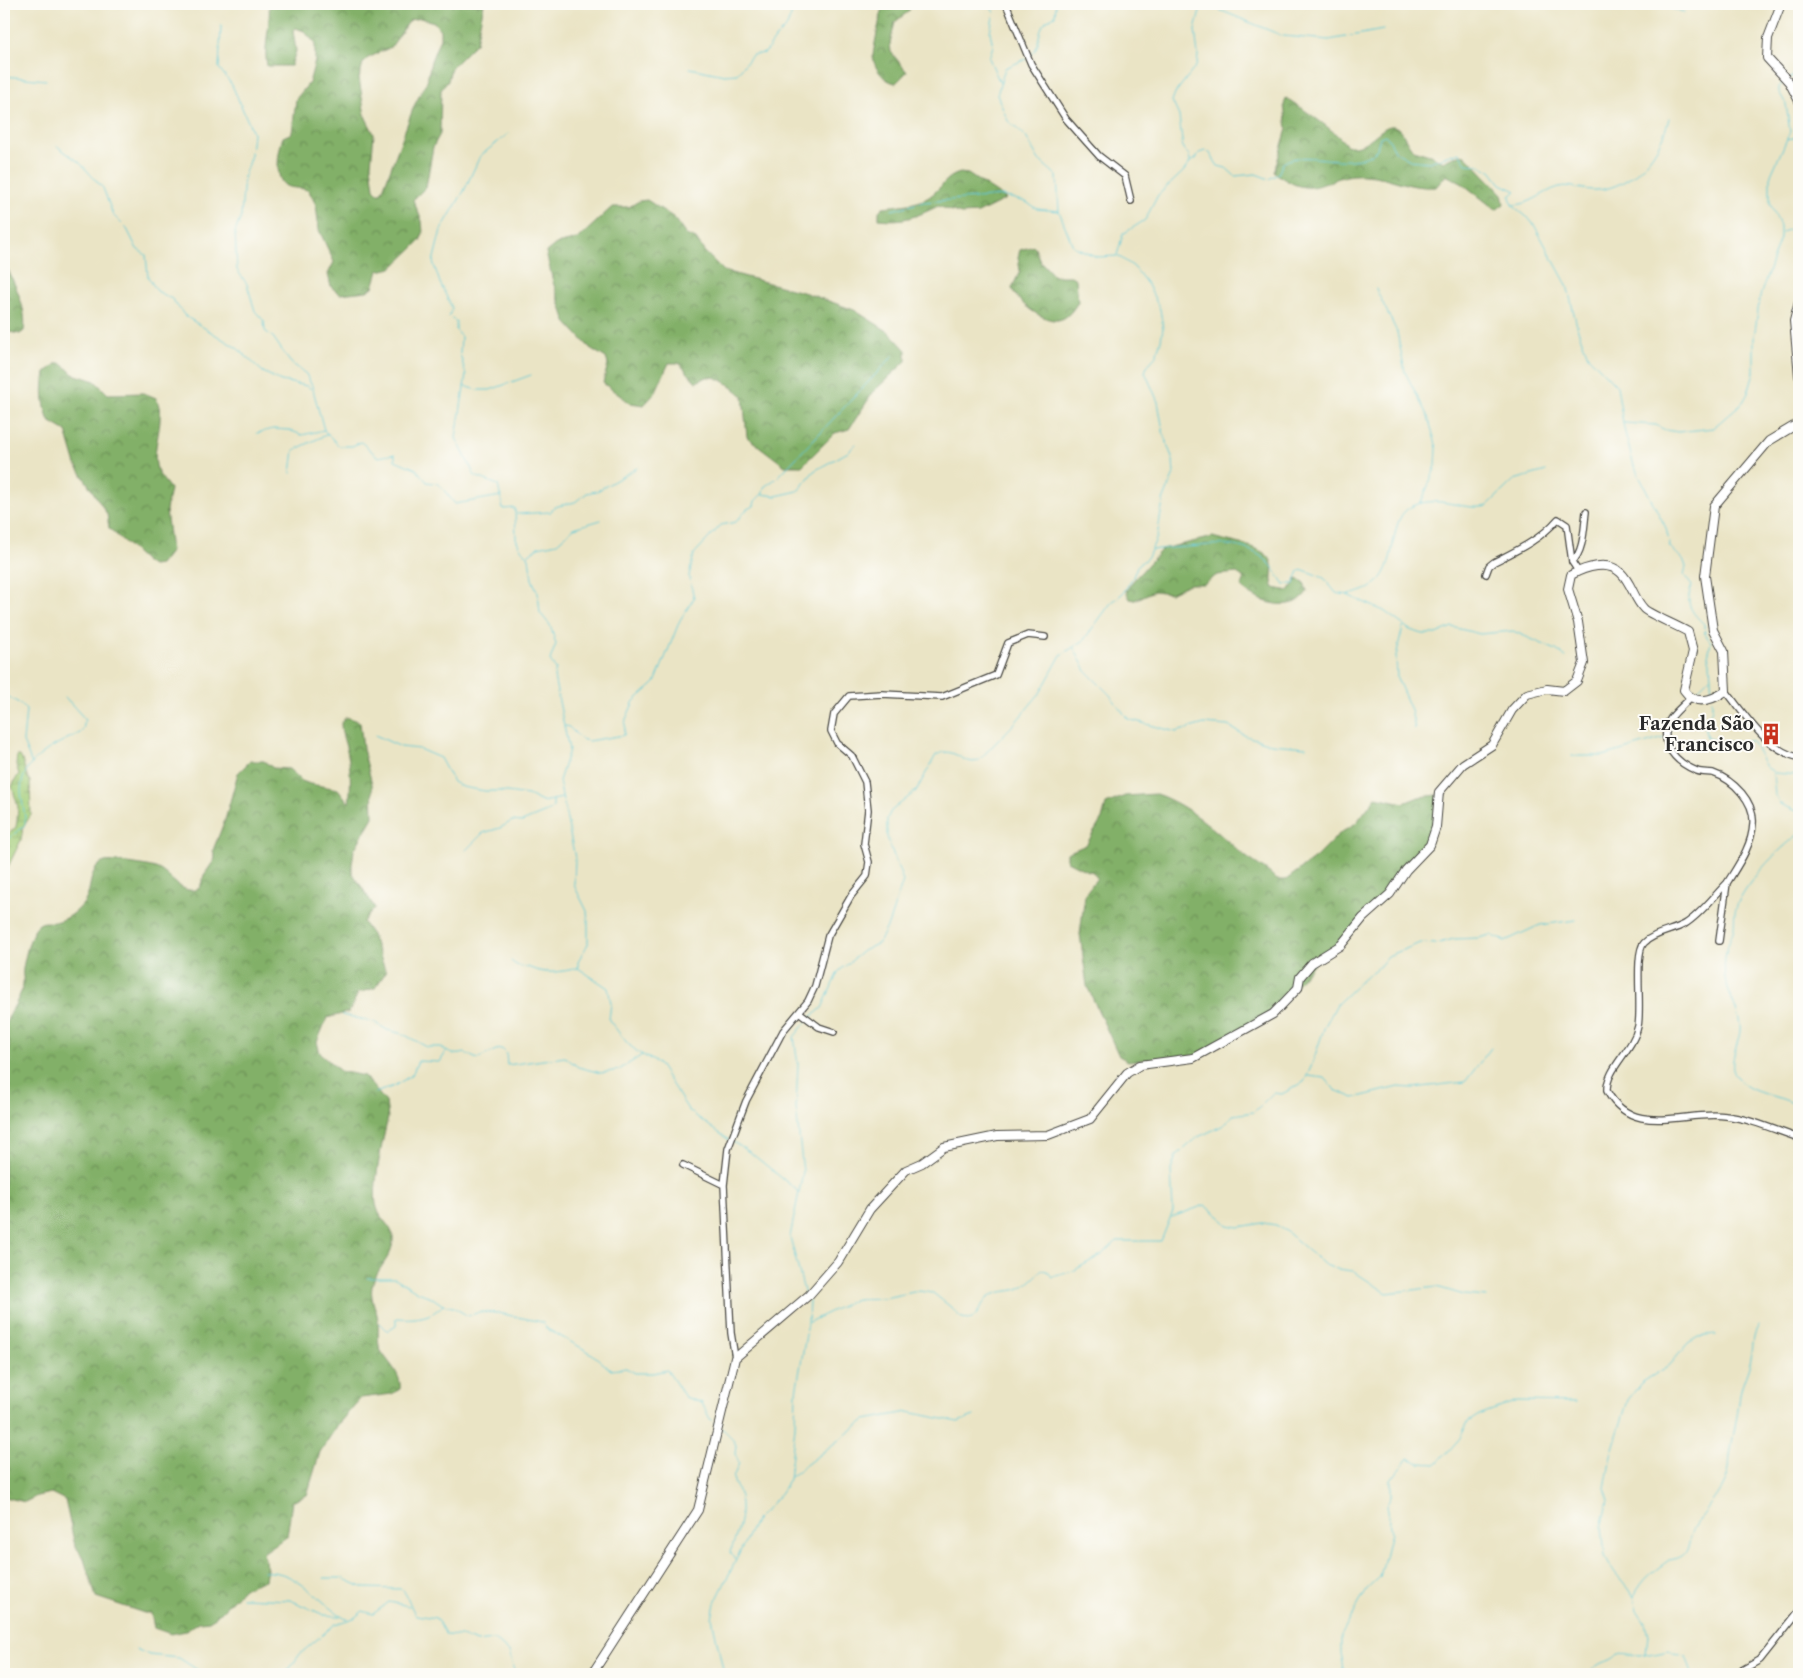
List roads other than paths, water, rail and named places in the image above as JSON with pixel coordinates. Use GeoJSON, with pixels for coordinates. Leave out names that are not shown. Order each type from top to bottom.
{"type":"FeatureCollection","features":[{"type":"Feature","properties":{"kind":"street"},"geometry":{"type":"LineString","coordinates":[[1006,4],[1031,64],[1066,119],[1099,156],[1125,176],[1132,201]]}},
{"type":"Feature","properties":{"kind":"street"},"geometry":{"type":"LineString","coordinates":[[1781,4],[1768,38],[1768,58],[1789,82],[1799,101]]}},
{"type":"Feature","properties":{"kind":"street"},"geometry":{"type":"LineString","coordinates":[[1799,302],[1794,321],[1799,376]]}},
{"type":"Feature","properties":{"kind":"street"},"geometry":{"type":"LineString","coordinates":[[1799,423],[1769,441],[1714,506],[1705,576],[1713,630],[1724,651],[1726,691],[1777,749],[1797,757],[1799,756]]}},
{"type":"Feature","properties":{"kind":"street"},"geometry":{"type":"LineString","coordinates":[[1572,562],[1576,558],[1581,543],[1586,512]]}},
{"type":"Feature","properties":{"kind":"street"},"geometry":{"type":"LineString","coordinates":[[1486,574],[1489,566],[1494,562],[1533,542],[1546,533],[1558,519],[1567,525],[1572,562],[1578,571]]}},
{"type":"Feature","properties":{"kind":"street"},"geometry":{"type":"LineString","coordinates":[[735,1358],[807,1298],[838,1262],[870,1209],[906,1170],[922,1163],[944,1147],[998,1136],[1048,1135],[1090,1120],[1127,1073],[1140,1065],[1193,1058],[1273,1014],[1298,988],[1300,977],[1312,963],[1341,945],[1363,918],[1390,894],[1406,870],[1430,845],[1436,827],[1439,792],[1463,764],[1492,745],[1512,710],[1527,694],[1547,689],[1564,691],[1577,681],[1584,663],[1578,622],[1568,589],[1572,575],[1585,568],[1609,566],[1622,573],[1633,595],[1645,610],[1688,632],[1693,651],[1684,690],[1690,698]]}},
{"type":"Feature","properties":{"kind":"street"},"geometry":{"type":"LineString","coordinates":[[592,1674],[698,1510],[735,1358],[731,1333],[724,1185],[731,1140],[746,1101],[783,1031],[799,1012],[815,986],[828,936],[851,896],[867,876],[869,862],[864,844],[868,810],[865,782],[852,756],[837,743],[831,731],[834,714],[849,696],[882,694],[942,697],[957,692],[996,674],[1008,642],[1028,635],[1045,637]]}},
{"type":"Feature","properties":{"kind":"street"},"geometry":{"type":"LineString","coordinates":[[1690,698],[1711,699],[1726,691]]}},
{"type":"Feature","properties":{"kind":"street"},"geometry":{"type":"LineString","coordinates":[[1690,698],[1669,721],[1666,744],[1673,757],[1698,772],[1714,774],[1749,800],[1753,823],[1748,846],[1726,884],[1686,923],[1650,938],[1640,949],[1638,964],[1640,1005],[1638,1027],[1628,1052],[1609,1078],[1607,1091],[1620,1108],[1636,1117],[1669,1119],[1724,1115],[1750,1121],[1799,1138]]}},
{"type":"Feature","properties":{"kind":"street"},"geometry":{"type":"LineString","coordinates":[[1719,941],[1726,884]]}},
{"type":"Feature","properties":{"kind":"street"},"geometry":{"type":"LineString","coordinates":[[799,1012],[819,1027],[834,1032]]}},
{"type":"Feature","properties":{"kind":"street"},"geometry":{"type":"LineString","coordinates":[[683,1165],[724,1185]]}},
{"type":"Feature","properties":{"kind":"street"},"geometry":{"type":"LineString","coordinates":[[1734,1674],[1760,1660],[1799,1611]]}},
{"type":"Feature","properties":{"kind":"waterway"},"geometry":{"type":"LineString","coordinates":[[690,68],[724,75],[737,74],[752,55],[765,53],[787,26],[793,10],[790,4]]}},
{"type":"Feature","properties":{"kind":"waterway"},"geometry":{"type":"LineString","coordinates":[[988,4],[994,12],[990,32],[993,46],[989,58],[1000,83]]}},
{"type":"Feature","properties":{"kind":"waterway"},"geometry":{"type":"LineString","coordinates":[[1031,55],[1037,47],[1042,26],[1046,21],[1055,16],[1056,4]]}},
{"type":"Feature","properties":{"kind":"waterway"},"geometry":{"type":"LineString","coordinates":[[1190,161],[1189,155],[1183,149],[1179,116],[1172,101],[1175,93],[1197,65],[1198,55],[1195,30],[1202,4]]}},
{"type":"Feature","properties":{"kind":"waterway"},"geometry":{"type":"LineString","coordinates":[[1205,4],[1283,36],[1329,40],[1383,30]]}},
{"type":"Feature","properties":{"kind":"waterway"},"geometry":{"type":"LineString","coordinates":[[1664,4],[1684,12]]}},
{"type":"Feature","properties":{"kind":"waterway"},"geometry":{"type":"LineString","coordinates":[[221,26],[219,68],[232,85],[253,133],[251,155],[244,176],[241,217],[235,232],[237,270],[247,284],[255,311],[264,321],[265,331],[273,337],[290,362],[306,374],[312,386],[324,430],[339,446],[352,446],[361,442],[378,457],[395,454],[395,460],[416,469],[427,482],[439,484],[455,504],[501,496]]}},
{"type":"Feature","properties":{"kind":"waterway"},"geometry":{"type":"LineString","coordinates":[[810,1018],[822,1008],[838,972],[863,951],[879,943],[888,925],[903,881],[887,837],[887,819],[891,811],[916,791],[936,755],[949,752],[968,761],[978,761],[1014,724],[1040,693],[1061,655],[1083,641],[1111,603],[1123,593],[1133,577],[1137,566],[1148,557],[1157,537],[1163,501],[1174,474],[1173,460],[1164,436],[1158,402],[1145,372],[1147,366],[1156,356],[1161,340],[1163,328],[1160,309],[1148,285],[1134,267],[1118,256],[1097,257],[1073,246],[1059,211],[1057,176],[1039,160],[1026,137],[1008,121],[997,95],[1005,68],[1026,59]]}},
{"type":"Feature","properties":{"kind":"waterway"},"geometry":{"type":"LineString","coordinates":[[1790,78],[1799,72]]}},
{"type":"Feature","properties":{"kind":"waterway"},"geometry":{"type":"LineString","coordinates":[[4,76],[46,80]]}},
{"type":"Feature","properties":{"kind":"waterway"},"geometry":{"type":"LineString","coordinates":[[1623,423],[1656,425],[1665,430],[1678,432],[1713,428],[1743,402],[1748,393],[1754,372],[1754,338],[1760,296],[1780,238],[1780,226],[1770,203],[1770,177],[1790,132],[1786,104],[1779,92],[1779,87],[1784,81]]}},
{"type":"Feature","properties":{"kind":"waterway"},"geometry":{"type":"LineString","coordinates":[[1513,205],[1531,201],[1559,187],[1568,186],[1597,190],[1623,182],[1644,166],[1652,155],[1660,143],[1669,118]]}},
{"type":"Feature","properties":{"kind":"waterway"},"geometry":{"type":"LineString","coordinates":[[508,134],[480,156],[464,191],[441,230],[433,262],[440,283],[452,308],[449,316],[456,322],[456,330],[461,337],[460,354],[466,375],[456,438],[475,476],[498,485],[503,509],[515,508],[516,538],[519,546],[529,558],[532,579],[538,593],[540,613],[550,625],[556,644],[550,660],[556,669],[554,677],[569,750],[559,781],[575,858],[574,885],[587,911],[588,921],[588,944],[578,961],[578,968],[608,988],[611,1003],[609,1020],[628,1044],[639,1053],[658,1063],[689,1111],[729,1140]]}},
{"type":"Feature","properties":{"kind":"waterway"},"geometry":{"type":"LineString","coordinates":[[1117,255],[1123,234],[1145,220],[1158,195],[1183,172],[1191,161],[1196,159],[1199,153],[1205,151],[1209,152],[1218,166],[1226,168],[1235,176],[1256,174],[1269,179],[1278,174],[1283,163],[1292,159],[1343,160],[1368,156],[1377,149],[1380,137],[1385,135],[1396,152],[1410,160],[1429,162],[1459,152],[1466,164],[1479,165],[1491,171],[1501,184],[1516,191],[1510,196],[1512,205],[1532,221],[1567,285],[1578,330],[1588,356],[1617,386],[1624,429],[1634,466],[1666,528],[1670,547],[1684,561],[1686,567],[1684,575],[1692,586],[1689,598],[1690,607],[1704,624],[1705,634],[1711,642],[1708,656],[1712,695]]}},
{"type":"Feature","properties":{"kind":"waterway"},"geometry":{"type":"LineString","coordinates":[[1787,139],[1799,137]]}},
{"type":"Feature","properties":{"kind":"waterway"},"geometry":{"type":"LineString","coordinates":[[57,146],[80,163],[103,188],[113,215],[127,229],[137,249],[146,255],[148,277],[157,291],[172,299],[185,316],[237,348],[263,372],[281,381],[307,386],[311,389]]}},
{"type":"Feature","properties":{"kind":"waterway"},"geometry":{"type":"LineString","coordinates":[[892,210],[923,202],[1003,196],[1026,202],[1037,209],[1059,211]]}},
{"type":"Feature","properties":{"kind":"waterway"},"geometry":{"type":"LineString","coordinates":[[1782,232],[1788,230],[1799,236]]}},
{"type":"Feature","properties":{"kind":"waterway"},"geometry":{"type":"LineString","coordinates":[[1376,289],[1397,332],[1405,372],[1428,417],[1437,448],[1436,466],[1421,503]]}},
{"type":"Feature","properties":{"kind":"waterway"},"geometry":{"type":"LineString","coordinates":[[763,493],[764,487],[778,477],[893,356]]}},
{"type":"Feature","properties":{"kind":"waterway"},"geometry":{"type":"LineString","coordinates":[[464,386],[478,390],[490,390],[531,375]]}},
{"type":"Feature","properties":{"kind":"waterway"},"geometry":{"type":"LineString","coordinates":[[257,433],[273,429],[289,430],[302,435],[324,430]]}},
{"type":"Feature","properties":{"kind":"waterway"},"geometry":{"type":"LineString","coordinates":[[291,473],[294,450],[328,434]]}},
{"type":"Feature","properties":{"kind":"waterway"},"geometry":{"type":"LineString","coordinates":[[565,726],[569,727],[581,739],[588,741],[624,735],[626,719],[634,701],[655,683],[680,620],[694,598],[689,576],[694,554],[721,525],[736,522],[747,509],[754,506],[755,501],[762,494],[776,496],[798,491],[814,471],[848,452],[856,444]]}},
{"type":"Feature","properties":{"kind":"waterway"},"geometry":{"type":"LineString","coordinates":[[517,514],[551,512],[554,507],[575,502],[587,493],[597,491],[637,468]]}},
{"type":"Feature","properties":{"kind":"waterway"},"geometry":{"type":"LineString","coordinates":[[1152,550],[1208,545],[1235,546],[1253,551],[1261,556],[1270,564],[1284,584],[1294,584],[1299,571],[1304,570],[1324,578],[1336,593],[1353,594],[1375,584],[1384,574],[1389,562],[1397,525],[1402,515],[1409,508],[1429,502],[1468,507],[1487,506],[1514,480],[1546,471]]}},
{"type":"Feature","properties":{"kind":"waterway"},"geometry":{"type":"LineString","coordinates":[[528,555],[538,547],[557,543],[574,528],[601,520]]}},
{"type":"Feature","properties":{"kind":"waterway"},"geometry":{"type":"LineString","coordinates":[[1347,595],[1384,611],[1410,630],[1423,634],[1436,634],[1452,627],[1480,634],[1513,631],[1556,650],[1566,657]]}},
{"type":"Feature","properties":{"kind":"waterway"},"geometry":{"type":"LineString","coordinates":[[1403,627],[1396,656],[1397,678],[1411,710],[1415,729]]}},
{"type":"Feature","properties":{"kind":"waterway"},"geometry":{"type":"LineString","coordinates":[[1074,648],[1086,671],[1110,695],[1128,719],[1176,732],[1204,724],[1228,726],[1246,736],[1271,744],[1306,747]]}},
{"type":"Feature","properties":{"kind":"waterway"},"geometry":{"type":"LineString","coordinates":[[1693,694],[1710,677]]}},
{"type":"Feature","properties":{"kind":"waterway"},"geometry":{"type":"LineString","coordinates":[[4,694],[22,705],[26,710],[23,742],[32,764]]}},
{"type":"Feature","properties":{"kind":"waterway"},"geometry":{"type":"LineString","coordinates":[[4,846],[9,838],[25,825],[21,790],[27,770],[42,754],[83,730],[85,719],[65,697]]}},
{"type":"Feature","properties":{"kind":"waterway"},"geometry":{"type":"LineString","coordinates":[[1712,701],[1712,709],[1704,725],[1707,738],[1722,742],[1752,741],[1766,767],[1775,773],[1799,775]]}},
{"type":"Feature","properties":{"kind":"waterway"},"geometry":{"type":"LineString","coordinates":[[1669,734],[1676,717]]}},
{"type":"Feature","properties":{"kind":"waterway"},"geometry":{"type":"LineString","coordinates":[[375,735],[401,747],[419,749],[440,758],[453,782],[462,787],[528,795],[542,802],[562,798]]}},
{"type":"Feature","properties":{"kind":"waterway"},"geometry":{"type":"LineString","coordinates":[[1572,756],[1603,756],[1664,738]]}},
{"type":"Feature","properties":{"kind":"waterway"},"geometry":{"type":"LineString","coordinates":[[1773,773],[1775,795],[1780,804],[1799,812]]}},
{"type":"Feature","properties":{"kind":"waterway"},"geometry":{"type":"LineString","coordinates":[[466,850],[483,833],[500,828],[512,821],[522,822],[551,810],[553,799]]}},
{"type":"Feature","properties":{"kind":"waterway"},"geometry":{"type":"LineString","coordinates":[[1799,834],[1763,868],[1740,898],[1735,911],[1734,928],[1724,965],[1726,984],[1740,1025],[1739,1037],[1733,1058],[1733,1070],[1736,1076],[1749,1088],[1783,1099],[1799,1107]]}},
{"type":"Feature","properties":{"kind":"waterway"},"geometry":{"type":"LineString","coordinates":[[809,1322],[856,1299],[884,1298],[919,1291],[933,1293],[960,1317],[971,1319],[977,1314],[988,1298],[998,1293],[1022,1287],[1042,1270],[1047,1271],[1052,1277],[1073,1271],[1103,1254],[1117,1241],[1161,1241],[1173,1211],[1171,1170],[1176,1156],[1198,1137],[1224,1125],[1233,1115],[1254,1112],[1273,1093],[1282,1094],[1304,1082],[1325,1026],[1337,1004],[1379,967],[1388,956],[1420,943],[1435,944],[1454,939],[1478,938],[1491,935],[1505,941],[1540,925],[1576,920]]}},
{"type":"Feature","properties":{"kind":"waterway"},"geometry":{"type":"LineString","coordinates":[[511,961],[518,966],[542,972],[560,972],[578,968]]}},
{"type":"Feature","properties":{"kind":"waterway"},"geometry":{"type":"LineString","coordinates":[[342,1015],[374,1022],[387,1030],[403,1034],[427,1047],[441,1047],[452,1054],[465,1053],[477,1059],[502,1049],[506,1053],[507,1065],[565,1057],[578,1067],[601,1073],[619,1070],[642,1055]]}},
{"type":"Feature","properties":{"kind":"waterway"},"geometry":{"type":"LineString","coordinates":[[805,1295],[790,1237],[803,1172],[796,1108],[798,1064],[794,1037],[807,1021]]}},
{"type":"Feature","properties":{"kind":"waterway"},"geometry":{"type":"LineString","coordinates":[[1308,1076],[1325,1078],[1335,1090],[1354,1098],[1398,1087],[1413,1088],[1465,1082],[1491,1048]]}},
{"type":"Feature","properties":{"kind":"waterway"},"geometry":{"type":"LineString","coordinates":[[375,1093],[394,1086],[412,1075],[418,1061],[440,1062],[446,1052]]}},
{"type":"Feature","properties":{"kind":"waterway"},"geometry":{"type":"LineString","coordinates":[[733,1142],[751,1153],[799,1192]]}},
{"type":"Feature","properties":{"kind":"waterway"},"geometry":{"type":"LineString","coordinates":[[1172,1217],[1205,1205],[1227,1225],[1239,1227],[1263,1223],[1276,1225],[1286,1231],[1325,1265],[1353,1271],[1387,1293],[1437,1287],[1464,1295],[1486,1297]]}},
{"type":"Feature","properties":{"kind":"waterway"},"geometry":{"type":"LineString","coordinates":[[367,1278],[395,1278],[418,1292],[431,1297],[443,1305],[453,1307],[468,1316],[480,1312],[498,1313],[542,1322],[547,1329],[591,1353],[611,1370],[626,1368],[635,1373],[653,1373],[667,1370],[685,1397],[702,1403],[710,1419],[716,1425]]}},
{"type":"Feature","properties":{"kind":"waterway"},"geometry":{"type":"LineString","coordinates":[[724,1674],[712,1618],[715,1603],[755,1521],[777,1498],[789,1480],[795,1427],[796,1392],[808,1323],[809,1300]]}},
{"type":"Feature","properties":{"kind":"waterway"},"geometry":{"type":"LineString","coordinates":[[380,1323],[388,1331],[396,1326],[396,1318],[427,1316],[443,1305]]}},
{"type":"Feature","properties":{"kind":"waterway"},"geometry":{"type":"LineString","coordinates":[[1634,1596],[1645,1579],[1669,1560],[1682,1556],[1685,1553],[1694,1528],[1726,1481],[1741,1390],[1759,1325]]}},
{"type":"Feature","properties":{"kind":"waterway"},"geometry":{"type":"LineString","coordinates":[[1646,1655],[1648,1634],[1645,1622],[1637,1610],[1634,1597],[1611,1568],[1605,1557],[1602,1527],[1609,1500],[1605,1488],[1611,1455],[1628,1400],[1641,1383],[1670,1365],[1688,1343],[1698,1337],[1716,1335]]}},
{"type":"Feature","properties":{"kind":"waterway"},"geometry":{"type":"LineString","coordinates":[[1345,1674],[1341,1653],[1341,1636],[1367,1589],[1380,1577],[1391,1532],[1386,1506],[1391,1497],[1391,1480],[1408,1458],[1420,1463],[1437,1464],[1460,1438],[1468,1422],[1479,1415],[1517,1401],[1575,1402]]}},
{"type":"Feature","properties":{"kind":"waterway"},"geometry":{"type":"LineString","coordinates":[[790,1477],[865,1420],[908,1412],[958,1422],[974,1416]]}},
{"type":"Feature","properties":{"kind":"waterway"},"geometry":{"type":"LineString","coordinates":[[722,1428],[736,1445],[735,1454],[739,1463],[733,1478],[741,1504],[739,1525],[730,1552],[735,1560]]}},
{"type":"Feature","properties":{"kind":"waterway"},"geometry":{"type":"LineString","coordinates":[[263,1572],[276,1572],[298,1581],[337,1613],[348,1619]]}},
{"type":"Feature","properties":{"kind":"waterway"},"geometry":{"type":"LineString","coordinates":[[324,1578],[342,1578],[364,1588],[401,1589],[406,1594],[416,1615],[436,1618],[446,1635],[461,1636],[477,1642],[493,1640],[498,1642],[509,1652],[515,1674]]}},
{"type":"Feature","properties":{"kind":"waterway"},"geometry":{"type":"LineString","coordinates":[[242,1598],[290,1600],[324,1615],[340,1616]]}},
{"type":"Feature","properties":{"kind":"waterway"},"geometry":{"type":"LineString","coordinates":[[283,1674],[288,1671],[300,1654],[335,1624],[354,1618],[363,1611],[373,1614],[389,1602],[409,1606]]}},
{"type":"Feature","properties":{"kind":"waterway"},"geometry":{"type":"LineString","coordinates":[[136,1649],[149,1655],[179,1658],[204,1674]]}},
{"type":"Feature","properties":{"kind":"waterway"},"geometry":{"type":"LineString","coordinates":[[1589,1674],[1596,1666],[1617,1654],[1640,1656],[1669,1650],[1674,1654],[1686,1656],[1692,1674]]}},
{"type":"Feature","properties":{"kind":"place","name":"Fazenda São Francisco"},"geometry":{"type":"Point","coordinates":[1771,734]}}]}
